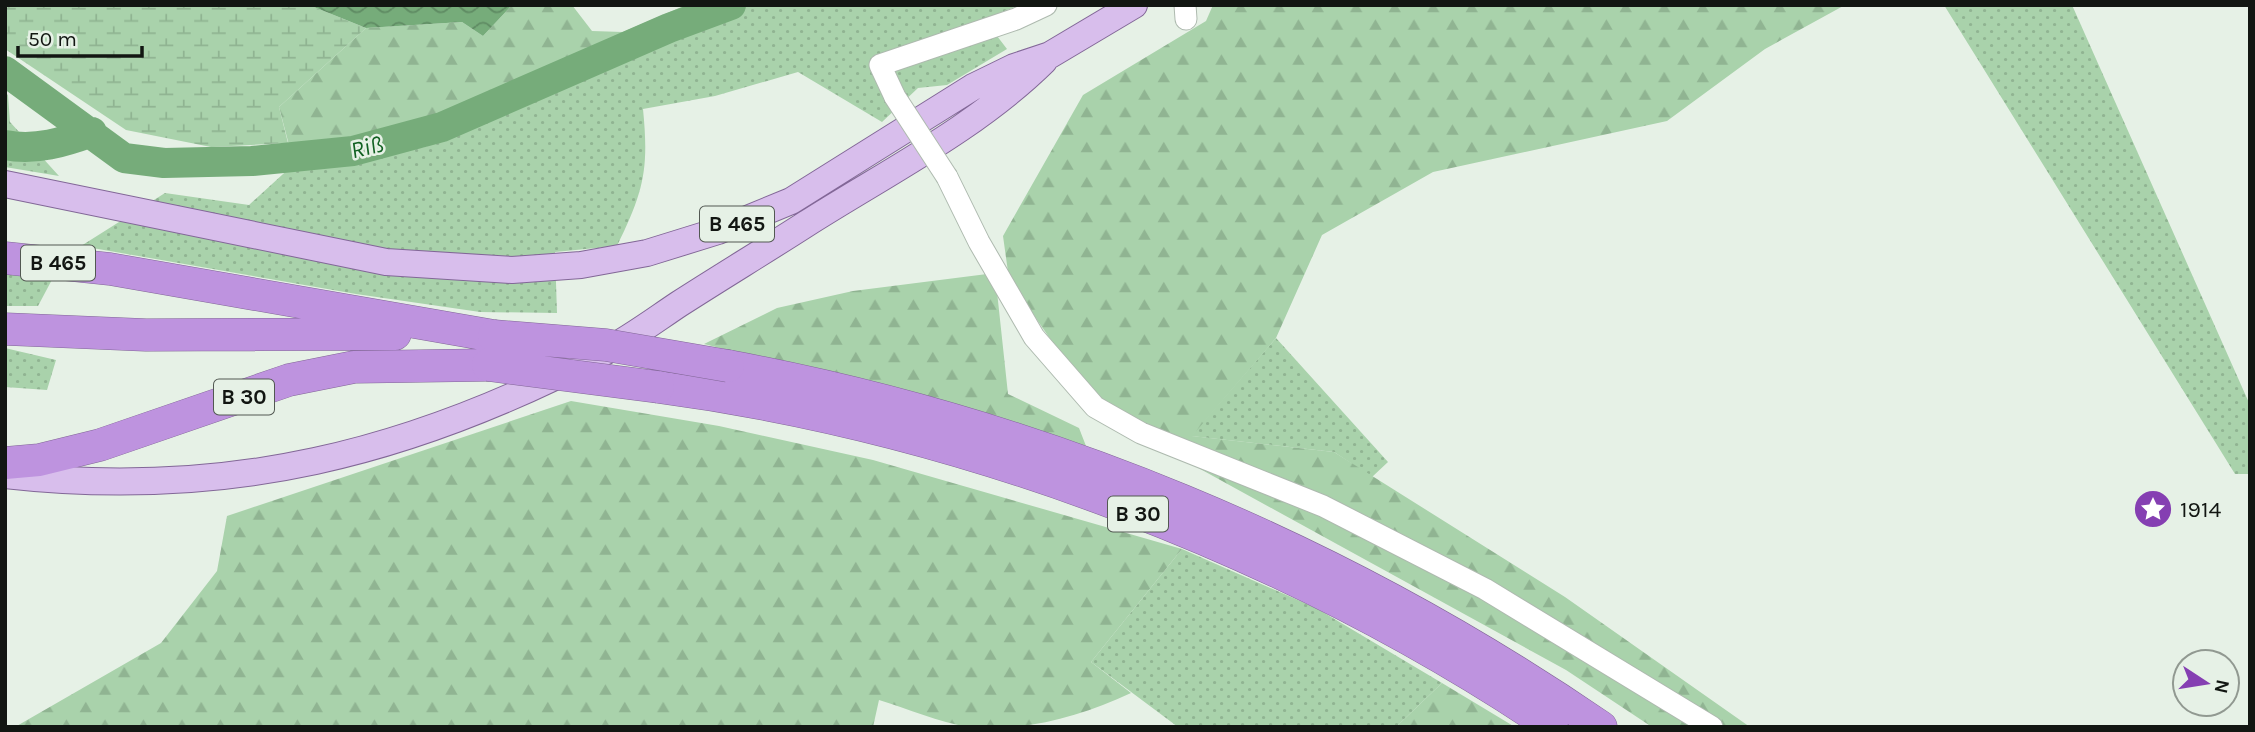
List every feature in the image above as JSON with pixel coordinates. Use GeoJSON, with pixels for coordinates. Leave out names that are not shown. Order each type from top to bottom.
{"type":"FeatureCollection","features":[{"type":"Feature","properties":{"kind":"highway","name":"B 465"},"geometry":{"type":"LineString","coordinates":[[5,258],[110,269],[491,351]]}},
{"type":"Feature","properties":{"kind":"highway","name":"B 30"},"geometry":{"type":"LineString","coordinates":[[5,329],[491,351],[658,387],[759,404],[896,435],[1014,470],[1110,504],[1210,544],[1354,611],[1436,655],[1552,727]]}},
{"type":"Feature","properties":{"kind":"highway","name":"B 30"},"geometry":{"type":"LineString","coordinates":[[5,463],[39,460],[100,445],[289,380],[354,367],[491,351],[606,345],[816,383],[962,421],[1041,446],[1162,491],[1320,561],[1394,600],[1507,666],[1601,727]]}},
{"type":"Feature","properties":{"kind":"main road","name":"B 465"},"geometry":{"type":"LineString","coordinates":[[5,184],[386,262],[512,271],[581,265],[647,253],[718,231],[791,201],[973,87],[1050,55],[1134,5]]}},
{"type":"Feature","properties":{"kind":"main road","name":"B 465"},"geometry":{"type":"LineString","coordinates":[[5,475],[60,481],[133,484],[206,480],[279,470],[362,451],[421,433],[477,411],[608,351],[918,155],[1019,86],[1050,55]]}},
{"type":"Feature","properties":{"kind":"street"},"geometry":{"type":"LineString","coordinates":[[1046,5],[1016,19],[880,65],[895,97],[947,177],[979,242],[1034,337],[1095,407],[1141,433],[1323,506],[1485,589],[1712,727]]}},
{"type":"Feature","properties":{"kind":"green space"},"geometry":{"type":"Polygon","coordinates":[[[5,5],[309,5],[366,28],[279,107],[288,143],[211,147],[126,130],[5,49],[5,5]]]}},
{"type":"Feature","properties":{"kind":"green space"},"geometry":{"type":"Polygon","coordinates":[[[512,5],[572,5],[592,31],[623,32],[628,54],[425,147],[294,164],[279,107],[366,28],[462,22],[483,36],[512,5]]]}},
{"type":"Feature","properties":{"kind":"green space"},"geometry":{"type":"Polygon","coordinates":[[[686,5],[1020,5],[984,19],[1007,49],[947,85],[918,88],[882,122],[798,72],[715,96],[643,109],[645,164],[633,210],[617,246],[555,252],[557,313],[480,312],[356,294],[81,246],[165,193],[249,205],[294,164],[425,147],[628,54],[623,32],[686,5]]]}},
{"type":"Feature","properties":{"kind":"green space"},"geometry":{"type":"Polygon","coordinates":[[[1213,5],[1845,5],[1765,49],[1667,121],[1433,172],[1322,235],[1276,338],[1192,436],[1334,452],[1565,597],[1750,727],[1652,727],[1566,670],[1173,454],[1084,388],[1009,279],[1003,236],[1083,95],[1206,21],[1213,5]]]}},
{"type":"Feature","properties":{"kind":"green space"},"geometry":{"type":"Polygon","coordinates":[[[1944,5],[2072,5],[2250,405],[2250,474],[2235,474],[1944,5]]]}},
{"type":"Feature","properties":{"kind":"green space"},"geometry":{"type":"Polygon","coordinates":[[[5,92],[8,95],[10,122],[59,176],[5,167],[5,92]]]}},
{"type":"Feature","properties":{"kind":"green space"},"geometry":{"type":"Polygon","coordinates":[[[5,269],[55,274],[38,306],[5,306],[5,269]]]}},
{"type":"Feature","properties":{"kind":"green space"},"geometry":{"type":"Polygon","coordinates":[[[995,273],[1008,394],[1079,428],[1086,446],[880,388],[704,344],[777,308],[853,291],[995,273]]]}},
{"type":"Feature","properties":{"kind":"green space"},"geometry":{"type":"Polygon","coordinates":[[[1276,338],[1388,462],[1372,477],[1334,452],[1191,436],[1276,338]]]}},
{"type":"Feature","properties":{"kind":"green space"},"geometry":{"type":"Polygon","coordinates":[[[5,348],[56,360],[47,390],[5,387],[5,348]]]}},
{"type":"Feature","properties":{"kind":"green space"},"geometry":{"type":"Polygon","coordinates":[[[571,401],[719,426],[873,460],[1182,549],[1091,662],[1131,693],[1052,721],[990,728],[957,725],[879,700],[873,727],[15,727],[161,643],[217,571],[227,516],[571,401]]]}},
{"type":"Feature","properties":{"kind":"green space"},"geometry":{"type":"Polygon","coordinates":[[[1182,549],[1316,608],[1442,683],[1396,727],[1178,727],[1091,662],[1182,549]]]}},
{"type":"Feature","properties":{"kind":"green space"},"geometry":{"type":"Polygon","coordinates":[[[1442,683],[1515,727],[1396,727],[1442,683]]]}},
{"type":"Feature","properties":{"kind":"water"},"geometry":{"type":"Polygon","coordinates":[[[309,5],[512,5],[483,36],[462,22],[366,28],[309,5]]]}},
{"type":"Feature","properties":{"kind":"waterway","name":"Riß"},"geometry":{"type":"LineString","coordinates":[[5,71],[124,158],[164,163],[252,161],[353,151],[442,127],[669,28],[731,5]]}},
{"type":"Feature","properties":{"kind":"waterway"},"geometry":{"type":"LineString","coordinates":[[5,145],[39,146],[92,132]]}},
{"type":"Feature","properties":{"kind":"place","name":"1914"},"geometry":{"type":"Point","coordinates":[2153,509]}}]}
